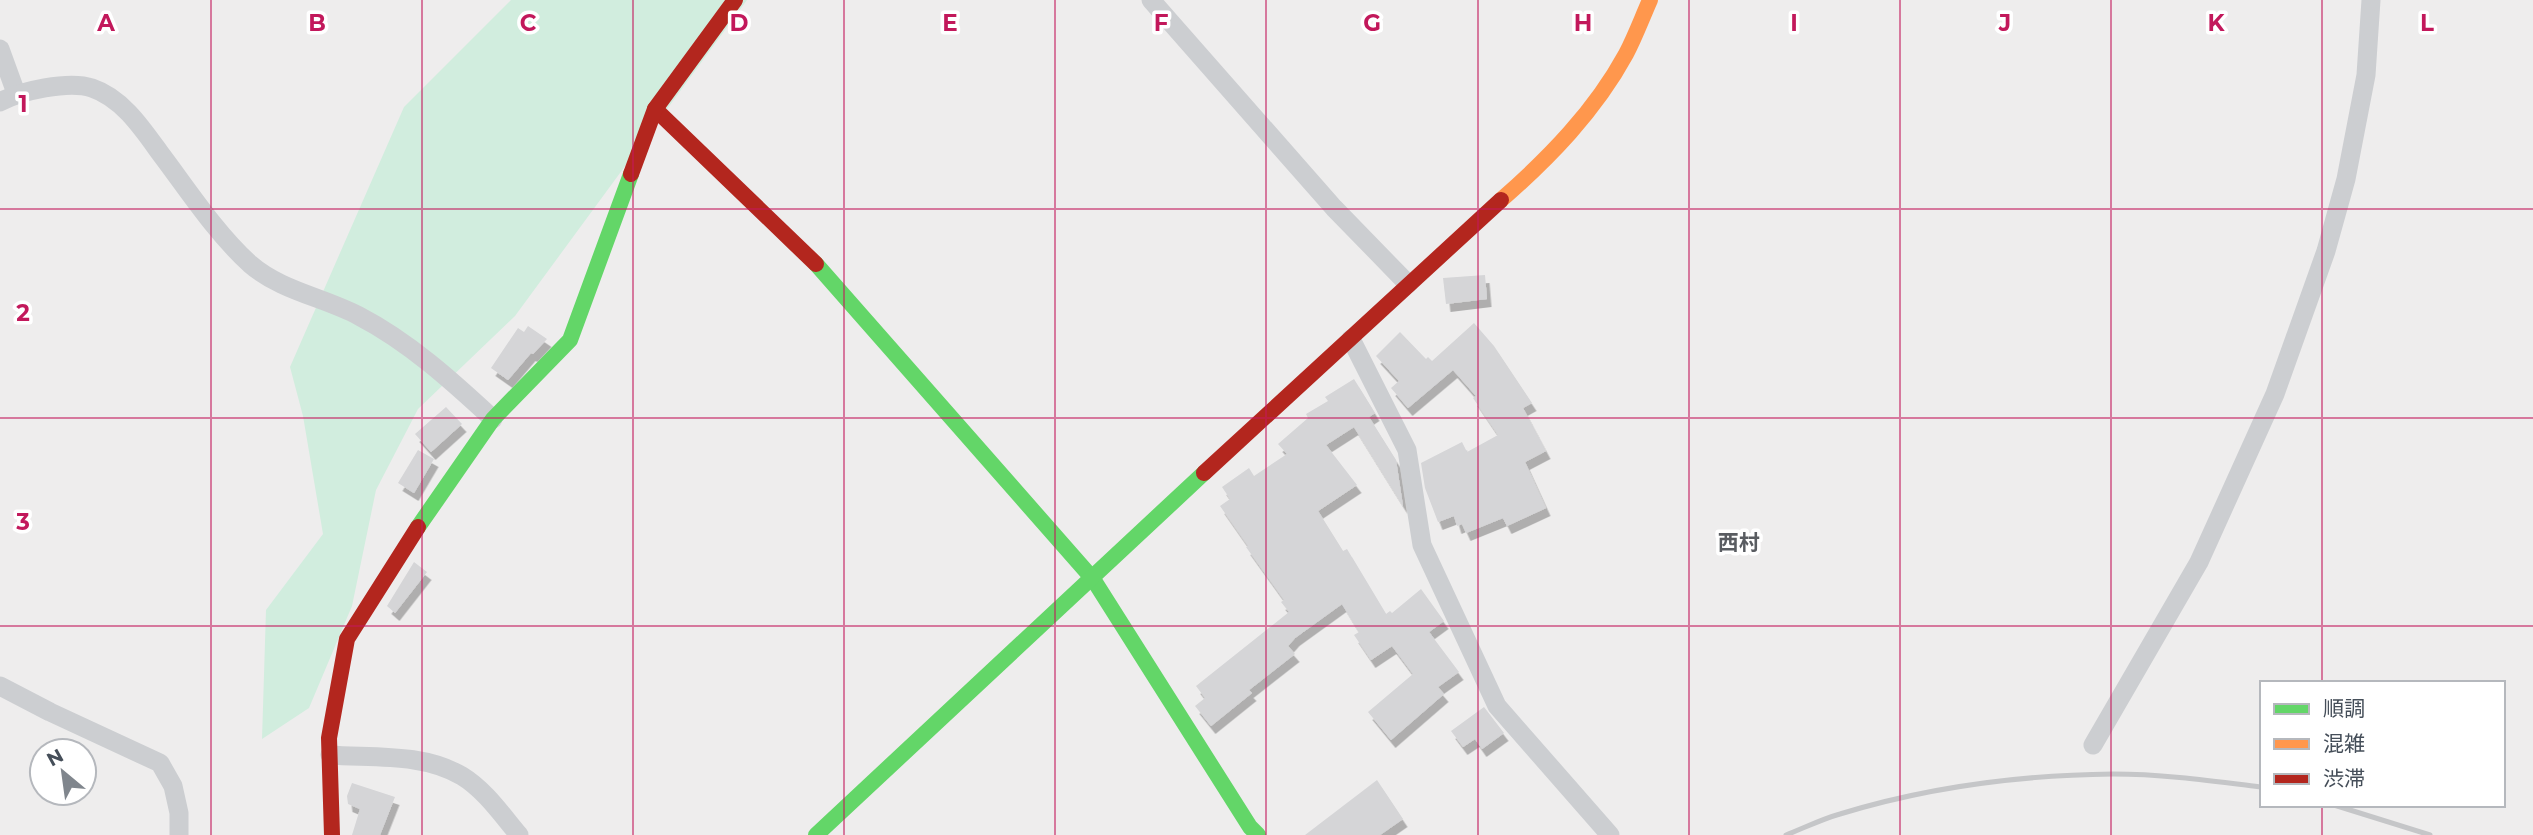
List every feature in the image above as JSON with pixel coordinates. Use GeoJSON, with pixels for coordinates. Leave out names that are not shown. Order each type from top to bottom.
{"type":"FeatureCollection","features":[{"type":"Feature","properties":{"kind":"street"},"geometry":{"type":"LineString","coordinates":[[332,835],[329,738],[347,639],[392,565],[493,419],[570,340],[655,109],[735,0]]}},
{"type":"Feature","properties":{"kind":"street"},"geometry":{"type":"LineString","coordinates":[[1151,0],[1334,208],[1408,284]]}},
{"type":"Feature","properties":{"kind":"street"},"geometry":{"type":"LineString","coordinates":[[816,835],[1408,284],[1541,166],[1589,111],[1626,54],[1650,0]]}},
{"type":"Feature","properties":{"kind":"street"},"geometry":{"type":"LineString","coordinates":[[2093,746],[2199,562],[2275,394],[2326,251],[2346,180],[2366,75],[2371,0]]}},
{"type":"Feature","properties":{"kind":"street"},"geometry":{"type":"LineString","coordinates":[[0,49],[8,98],[74,85],[92,88],[117,102],[139,124],[228,241],[251,265],[276,282],[359,316],[426,358],[493,419]]}},
{"type":"Feature","properties":{"kind":"street"},"geometry":{"type":"LineString","coordinates":[[655,109],[824,272],[1093,579],[1250,827],[1258,835]]}},
{"type":"Feature","properties":{"kind":"street"},"geometry":{"type":"LineString","coordinates":[[1351,339],[1407,450],[1422,545],[1497,706],[1610,835]]}},
{"type":"Feature","properties":{"kind":"street"},"geometry":{"type":"LineString","coordinates":[[0,686],[160,763],[173,786],[179,813],[178,835]]}},
{"type":"Feature","properties":{"kind":"street"},"geometry":{"type":"LineString","coordinates":[[330,755],[427,761],[464,777],[492,803],[519,835]]}},
{"type":"Feature","properties":{"kind":"green space"},"geometry":{"type":"Polygon","coordinates":[[[511,0],[747,0],[515,316],[418,409],[376,490],[352,606],[309,708],[262,739],[266,610],[323,534],[303,416],[290,367],[404,107],[511,0]]]}},
{"type":"Feature","properties":{"kind":"building"},"geometry":{"type":"Polygon","coordinates":[[[1485,275],[1487,299],[1446,304],[1443,278],[1485,275]]]}},
{"type":"Feature","properties":{"kind":"building"},"geometry":{"type":"Polygon","coordinates":[[[1474,323],[1494,346],[1532,403],[1523,408],[1546,451],[1525,462],[1546,508],[1507,526],[1503,518],[1466,533],[1462,524],[1457,526],[1454,516],[1438,522],[1425,488],[1421,463],[1462,442],[1467,452],[1498,435],[1473,398],[1476,396],[1453,370],[1408,408],[1391,388],[1399,381],[1376,356],[1400,332],[1426,359],[1428,357],[1432,361],[1474,323]]]}},
{"type":"Feature","properties":{"kind":"building"},"geometry":{"type":"Polygon","coordinates":[[[528,326],[547,339],[508,380],[491,368],[518,328],[524,332],[528,326]]]}},
{"type":"Feature","properties":{"kind":"building"},"geometry":{"type":"Polygon","coordinates":[[[1354,379],[1375,413],[1369,417],[1396,460],[1403,506],[1354,427],[1326,445],[1357,485],[1318,511],[1343,551],[1347,549],[1386,614],[1390,611],[1392,613],[1421,589],[1444,621],[1429,632],[1459,672],[1438,687],[1444,694],[1391,740],[1368,712],[1413,674],[1392,646],[1371,660],[1354,635],[1359,632],[1342,604],[1295,638],[1288,646],[1295,654],[1249,690],[1252,693],[1211,726],[1195,706],[1205,698],[1196,686],[1289,612],[1281,602],[1284,600],[1220,506],[1230,499],[1222,487],[1249,468],[1254,476],[1287,454],[1278,444],[1308,418],[1306,414],[1328,401],[1325,397],[1354,379]]]}},
{"type":"Feature","properties":{"kind":"building"},"geometry":{"type":"Polygon","coordinates":[[[446,407],[462,424],[431,452],[415,434],[446,407]]]}},
{"type":"Feature","properties":{"kind":"building"},"geometry":{"type":"Polygon","coordinates":[[[418,450],[434,459],[414,493],[398,483],[418,450]]]}},
{"type":"Feature","properties":{"kind":"building"},"geometry":{"type":"Polygon","coordinates":[[[414,562],[427,572],[395,613],[387,606],[414,562]]]}},
{"type":"Feature","properties":{"kind":"building"},"geometry":{"type":"Polygon","coordinates":[[[1484,707],[1504,733],[1482,749],[1475,739],[1463,747],[1451,731],[1484,707]]]}},
{"type":"Feature","properties":{"kind":"building"},"geometry":{"type":"Polygon","coordinates":[[[1377,780],[1403,819],[1380,835],[1305,835],[1377,780]]]}},
{"type":"Feature","properties":{"kind":"building"},"geometry":{"type":"Polygon","coordinates":[[[352,783],[395,797],[380,835],[352,835],[360,809],[348,804],[347,796],[352,783]]]}},
{"type":"Feature","properties":{"kind":"railway"},"geometry":{"type":"LineString","coordinates":[[1786,835],[1833,816],[1907,796],[2010,780],[2132,774],[2260,787]]}},
{"type":"Feature","properties":{"kind":"railway"},"geometry":{"type":"LineString","coordinates":[[2340,807],[2430,835]]}},
{"type":"Feature","properties":{"kind":"traffic: fast"},"geometry":{"type":"LineString","coordinates":[[418,527],[493,419],[570,340],[631,174]]}},
{"type":"Feature","properties":{"kind":"traffic: fast"},"geometry":{"type":"LineString","coordinates":[[816,264],[1093,579],[1250,827],[1258,835]]}},
{"type":"Feature","properties":{"kind":"traffic: fast"},"geometry":{"type":"LineString","coordinates":[[816,835],[1204,473]]}},
{"type":"Feature","properties":{"kind":"traffic: slow"},"geometry":{"type":"LineString","coordinates":[[1501,200],[1570,133],[1600,95],[1626,54],[1650,0]]}},
{"type":"Feature","properties":{"kind":"traffic: jam"},"geometry":{"type":"LineString","coordinates":[[631,174],[655,109],[735,0]]}},
{"type":"Feature","properties":{"kind":"traffic: jam"},"geometry":{"type":"LineString","coordinates":[[655,109],[816,264]]}},
{"type":"Feature","properties":{"kind":"traffic: jam"},"geometry":{"type":"LineString","coordinates":[[1204,473],[1501,200]]}},
{"type":"Feature","properties":{"kind":"traffic: jam"},"geometry":{"type":"LineString","coordinates":[[332,835],[329,738],[347,639],[418,527]]}},
{"type":"Feature","properties":{"kind":"district","name":"西村"},"geometry":{"type":"Point","coordinates":[1739,543]}}]}
